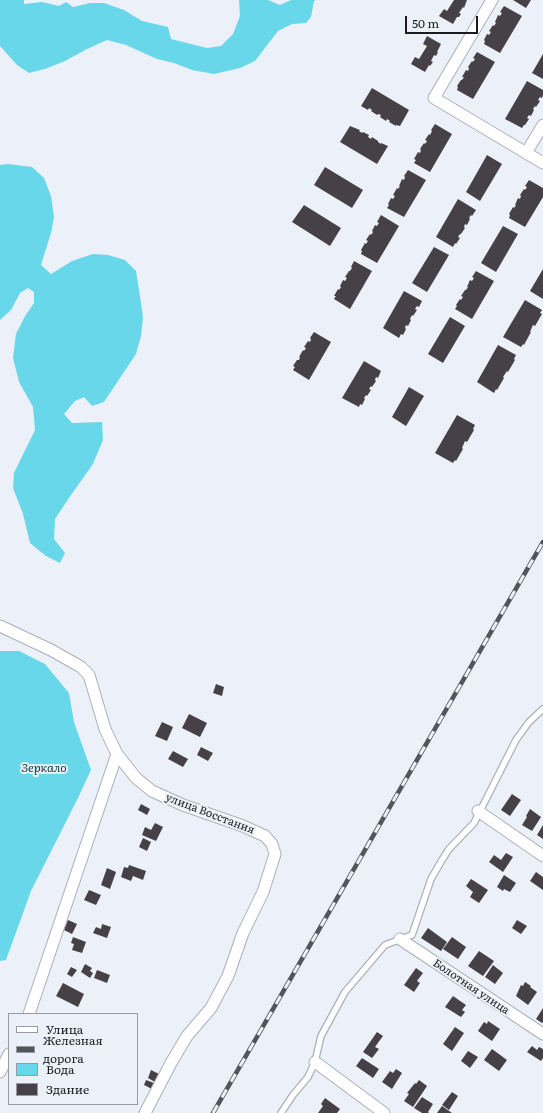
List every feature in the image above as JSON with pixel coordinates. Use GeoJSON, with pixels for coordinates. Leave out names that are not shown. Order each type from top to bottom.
{"type":"FeatureCollection","features":[{"type":"Feature","properties":{"kind":"street"},"geometry":{"type":"LineString","coordinates":[[492,0],[434,98],[543,163]]}},
{"type":"Feature","properties":{"kind":"street"},"geometry":{"type":"LineString","coordinates":[[526,153],[543,125]]}},
{"type":"Feature","properties":{"kind":"street","name":"улица Восстания"},"geometry":{"type":"LineString","coordinates":[[0,626],[82,667],[89,675],[105,729],[117,754],[136,778],[152,791],[265,836],[272,844],[275,854],[263,892],[243,933],[228,976],[211,1008],[187,1036],[145,1113]]}},
{"type":"Feature","properties":{"kind":"street"},"geometry":{"type":"LineString","coordinates":[[29,1013],[117,754]]}},
{"type":"Feature","properties":{"kind":"street"},"geometry":{"type":"LineString","coordinates":[[478,811],[543,856]]}},
{"type":"Feature","properties":{"kind":"street","name":"Болотная улица"},"geometry":{"type":"LineString","coordinates":[[400,939],[543,1034]]}},
{"type":"Feature","properties":{"kind":"street"},"geometry":{"type":"LineString","coordinates":[[0,1072],[8,1056]]}},
{"type":"Feature","properties":{"kind":"street"},"geometry":{"type":"LineString","coordinates":[[315,1062],[384,1113]]}},
{"type":"Feature","properties":{"kind":"lane"},"geometry":{"type":"LineString","coordinates":[[281,1113],[293,1095],[308,1077],[315,1062],[321,1036],[345,992],[385,945],[412,935],[431,879],[449,849],[474,822],[478,811],[516,740],[529,722],[543,709]]}},
{"type":"Feature","properties":{"kind":"water"},"geometry":{"type":"Polygon","coordinates":[[[0,0],[24,0],[24,4],[42,2],[59,6],[66,2],[73,7],[90,3],[104,3],[124,10],[142,21],[168,27],[171,39],[207,48],[221,46],[233,34],[240,16],[239,0],[268,0],[280,5],[291,0],[316,0],[314,1],[311,17],[306,23],[292,24],[278,31],[255,61],[240,68],[214,74],[192,70],[174,63],[157,59],[126,45],[107,40],[65,61],[45,69],[29,73],[17,65],[0,46],[0,0]]]}},
{"type":"Feature","properties":{"kind":"water"},"geometry":{"type":"Polygon","coordinates":[[[8,164],[32,167],[44,178],[51,196],[54,217],[51,233],[41,265],[51,274],[72,261],[93,254],[108,255],[125,260],[136,271],[143,317],[141,336],[136,354],[104,402],[92,406],[84,397],[75,401],[64,414],[72,423],[102,422],[103,440],[93,464],[55,519],[54,539],[65,553],[60,563],[46,556],[30,543],[23,514],[13,488],[14,473],[35,430],[33,407],[19,382],[13,358],[16,334],[25,316],[34,303],[34,292],[28,288],[20,293],[11,310],[0,320],[0,165],[8,164]]]}},
{"type":"Feature","properties":{"kind":"water","name":"Зеркало"},"geometry":{"type":"Polygon","coordinates":[[[0,651],[19,651],[45,664],[69,693],[74,722],[91,770],[31,891],[6,960],[0,961],[0,651]]]}},
{"type":"Feature","properties":{"kind":"building"},"geometry":{"type":"Polygon","coordinates":[[[454,0],[467,0],[464,8],[463,7],[459,13],[461,14],[457,17],[453,24],[439,16],[444,9],[447,11],[454,0]]]}},
{"type":"Feature","properties":{"kind":"building"},"geometry":{"type":"Polygon","coordinates":[[[513,0],[531,0],[526,8],[513,0]]]}},
{"type":"Feature","properties":{"kind":"building"},"geometry":{"type":"Polygon","coordinates":[[[504,6],[522,16],[500,53],[484,44],[484,40],[487,34],[489,35],[491,32],[489,31],[496,23],[495,22],[498,15],[500,16],[502,13],[500,12],[504,6]]]}},
{"type":"Feature","properties":{"kind":"building"},"geometry":{"type":"Polygon","coordinates":[[[427,36],[441,44],[436,56],[434,55],[431,61],[433,62],[430,66],[429,65],[425,72],[411,64],[415,57],[419,59],[427,46],[423,44],[427,36]]]}},
{"type":"Feature","properties":{"kind":"building"},"geometry":{"type":"Polygon","coordinates":[[[477,52],[495,62],[473,99],[457,90],[457,86],[464,77],[462,77],[466,70],[468,71],[468,67],[475,59],[473,58],[477,52]]]}},
{"type":"Feature","properties":{"kind":"building"},"geometry":{"type":"Polygon","coordinates":[[[543,54],[543,79],[532,73],[543,54]]]}},
{"type":"Feature","properties":{"kind":"building"},"geometry":{"type":"Polygon","coordinates":[[[527,81],[543,90],[543,95],[542,98],[540,97],[538,100],[540,101],[533,109],[534,110],[531,116],[529,115],[527,118],[529,119],[522,128],[505,119],[527,81]]]}},
{"type":"Feature","properties":{"kind":"building"},"geometry":{"type":"Polygon","coordinates":[[[372,88],[409,110],[400,126],[396,126],[387,119],[386,121],[380,117],[381,115],[377,115],[369,108],[368,110],[361,106],[372,88]]]}},
{"type":"Feature","properties":{"kind":"building"},"geometry":{"type":"Polygon","coordinates":[[[435,124],[452,134],[430,172],[414,163],[416,160],[414,159],[418,152],[420,153],[420,149],[427,141],[425,140],[429,134],[430,135],[435,124]]]}},
{"type":"Feature","properties":{"kind":"building"},"geometry":{"type":"Polygon","coordinates":[[[350,126],[369,135],[368,137],[371,139],[372,137],[381,144],[388,146],[377,164],[340,142],[350,126]]]}},
{"type":"Feature","properties":{"kind":"building"},"geometry":{"type":"Polygon","coordinates":[[[487,155],[502,164],[480,201],[466,192],[487,155]]]}},
{"type":"Feature","properties":{"kind":"building"},"geometry":{"type":"Polygon","coordinates":[[[325,167],[363,190],[352,208],[314,185],[325,167]]]}},
{"type":"Feature","properties":{"kind":"building"},"geometry":{"type":"Polygon","coordinates":[[[408,170],[426,180],[404,217],[387,208],[391,198],[393,199],[395,196],[393,195],[400,186],[402,179],[404,180],[404,176],[408,170]]]}},
{"type":"Feature","properties":{"kind":"building"},"geometry":{"type":"Polygon","coordinates":[[[529,180],[543,188],[543,197],[525,227],[509,218],[509,214],[516,205],[518,198],[520,199],[520,195],[527,187],[525,186],[529,180]]]}},
{"type":"Feature","properties":{"kind":"building"},"geometry":{"type":"Polygon","coordinates":[[[458,199],[476,210],[469,218],[470,219],[467,225],[465,224],[465,228],[458,237],[460,238],[453,247],[436,237],[458,199]]]}},
{"type":"Feature","properties":{"kind":"building"},"geometry":{"type":"Polygon","coordinates":[[[304,205],[341,228],[330,246],[292,222],[304,205]]]}},
{"type":"Feature","properties":{"kind":"building"},"geometry":{"type":"Polygon","coordinates":[[[381,215],[399,226],[377,263],[361,254],[361,250],[368,241],[366,240],[373,232],[372,231],[375,225],[377,226],[379,223],[377,222],[381,215]]]}},
{"type":"Feature","properties":{"kind":"building"},"geometry":{"type":"Polygon","coordinates":[[[503,226],[518,234],[496,272],[481,263],[503,226]]]}},
{"type":"Feature","properties":{"kind":"building"},"geometry":{"type":"Polygon","coordinates":[[[434,247],[449,255],[427,292],[412,283],[434,247]]]}},
{"type":"Feature","properties":{"kind":"building"},"geometry":{"type":"Polygon","coordinates":[[[354,261],[372,271],[350,309],[334,299],[336,296],[334,296],[341,287],[340,286],[343,280],[345,281],[347,278],[345,277],[352,268],[351,267],[354,261]]]}},
{"type":"Feature","properties":{"kind":"building"},"geometry":{"type":"Polygon","coordinates":[[[543,269],[543,299],[530,291],[543,269]]]}},
{"type":"Feature","properties":{"kind":"building"},"geometry":{"type":"Polygon","coordinates":[[[476,271],[494,281],[472,319],[455,309],[460,299],[461,300],[463,297],[461,296],[468,287],[470,280],[472,281],[474,278],[472,277],[476,271]]]}},
{"type":"Feature","properties":{"kind":"building"},"geometry":{"type":"Polygon","coordinates":[[[404,291],[422,301],[419,307],[417,306],[415,309],[417,310],[413,316],[412,315],[408,326],[406,325],[403,335],[401,334],[399,338],[383,328],[404,291]]]}},
{"type":"Feature","properties":{"kind":"building"},"geometry":{"type":"Polygon","coordinates":[[[525,300],[542,310],[540,313],[542,314],[535,326],[533,325],[524,345],[523,344],[521,347],[503,337],[525,300]]]}},
{"type":"Feature","properties":{"kind":"building"},"geometry":{"type":"Polygon","coordinates":[[[450,317],[465,326],[443,363],[428,354],[450,317]]]}},
{"type":"Feature","properties":{"kind":"building"},"geometry":{"type":"Polygon","coordinates":[[[314,332],[331,342],[309,380],[293,370],[295,367],[293,366],[297,360],[299,360],[303,350],[304,351],[306,348],[304,347],[308,341],[310,342],[310,338],[314,332]]]}},
{"type":"Feature","properties":{"kind":"building"},"geometry":{"type":"Polygon","coordinates":[[[498,345],[516,355],[515,360],[494,393],[477,382],[498,345]]]}},
{"type":"Feature","properties":{"kind":"building"},"geometry":{"type":"Polygon","coordinates":[[[364,361],[381,371],[378,378],[376,377],[376,381],[372,387],[371,386],[369,389],[371,390],[364,398],[365,399],[362,405],[360,404],[359,407],[342,398],[364,361]]]}},
{"type":"Feature","properties":{"kind":"building"},"geometry":{"type":"Polygon","coordinates":[[[409,387],[424,396],[406,426],[392,417],[409,387]]]}},
{"type":"Feature","properties":{"kind":"building"},"geometry":{"type":"Polygon","coordinates":[[[457,415],[475,425],[474,430],[467,442],[465,441],[462,448],[463,449],[456,461],[455,460],[453,463],[435,453],[457,415]]]}},
{"type":"Feature","properties":{"kind":"building"},"geometry":{"type":"Polygon","coordinates":[[[216,684],[224,687],[222,696],[213,693],[216,684]]]}},
{"type":"Feature","properties":{"kind":"building"},"geometry":{"type":"Polygon","coordinates":[[[189,714],[207,723],[200,737],[182,728],[189,714]]]}},
{"type":"Feature","properties":{"kind":"building"},"geometry":{"type":"Polygon","coordinates":[[[162,722],[173,727],[167,741],[155,736],[162,722]]]}},
{"type":"Feature","properties":{"kind":"building"},"geometry":{"type":"Polygon","coordinates":[[[201,747],[213,753],[208,761],[197,755],[201,747]]]}},
{"type":"Feature","properties":{"kind":"building"},"geometry":{"type":"Polygon","coordinates":[[[173,751],[188,759],[183,767],[168,759],[173,751]]]}},
{"type":"Feature","properties":{"kind":"building"},"geometry":{"type":"Polygon","coordinates":[[[512,794],[521,800],[510,816],[501,810],[512,794]]]}},
{"type":"Feature","properties":{"kind":"building"},"geometry":{"type":"Polygon","coordinates":[[[141,804],[150,809],[147,815],[138,810],[141,804]]]}},
{"type":"Feature","properties":{"kind":"building"},"geometry":{"type":"Polygon","coordinates":[[[530,809],[541,817],[532,831],[522,825],[530,809]]]}},
{"type":"Feature","properties":{"kind":"building"},"geometry":{"type":"Polygon","coordinates":[[[155,823],[163,827],[156,841],[142,835],[145,827],[151,830],[155,823]]]}},
{"type":"Feature","properties":{"kind":"building"},"geometry":{"type":"Polygon","coordinates":[[[543,825],[543,839],[537,835],[543,825]]]}},
{"type":"Feature","properties":{"kind":"building"},"geometry":{"type":"Polygon","coordinates":[[[143,838],[151,842],[147,851],[139,847],[143,838]]]}},
{"type":"Feature","properties":{"kind":"building"},"geometry":{"type":"Polygon","coordinates":[[[506,853],[513,857],[503,872],[489,862],[494,855],[501,860],[506,853]]]}},
{"type":"Feature","properties":{"kind":"building"},"geometry":{"type":"Polygon","coordinates":[[[129,865],[146,871],[143,880],[133,876],[131,881],[121,877],[124,867],[128,868],[129,865]]]}},
{"type":"Feature","properties":{"kind":"building"},"geometry":{"type":"Polygon","coordinates":[[[107,868],[116,872],[110,889],[101,885],[107,868]]]}},
{"type":"Feature","properties":{"kind":"building"},"geometry":{"type":"Polygon","coordinates":[[[536,872],[543,877],[543,890],[530,881],[536,872]]]}},
{"type":"Feature","properties":{"kind":"building"},"geometry":{"type":"Polygon","coordinates":[[[504,875],[516,883],[510,892],[504,889],[503,891],[497,887],[504,875]]]}},
{"type":"Feature","properties":{"kind":"building"},"geometry":{"type":"Polygon","coordinates":[[[471,879],[488,890],[479,903],[470,897],[473,892],[466,886],[471,879]]]}},
{"type":"Feature","properties":{"kind":"building"},"geometry":{"type":"Polygon","coordinates":[[[89,890],[101,895],[96,905],[84,900],[89,890]]]}},
{"type":"Feature","properties":{"kind":"building"},"geometry":{"type":"Polygon","coordinates":[[[68,920],[77,924],[72,934],[64,930],[68,920]]]}},
{"type":"Feature","properties":{"kind":"building"},"geometry":{"type":"Polygon","coordinates":[[[517,920],[527,926],[521,934],[512,928],[517,920]]]}},
{"type":"Feature","properties":{"kind":"building"},"geometry":{"type":"Polygon","coordinates":[[[102,924],[111,927],[107,938],[93,933],[96,927],[101,929],[102,924]]]}},
{"type":"Feature","properties":{"kind":"building"},"geometry":{"type":"Polygon","coordinates":[[[428,928],[447,942],[441,951],[421,938],[428,928]]]}},
{"type":"Feature","properties":{"kind":"building"},"geometry":{"type":"Polygon","coordinates":[[[73,937],[86,942],[82,953],[72,950],[74,944],[71,943],[73,937]]]}},
{"type":"Feature","properties":{"kind":"building"},"geometry":{"type":"Polygon","coordinates":[[[452,937],[466,947],[458,959],[443,949],[452,937]]]}},
{"type":"Feature","properties":{"kind":"building"},"geometry":{"type":"Polygon","coordinates":[[[479,951],[494,961],[483,976],[468,966],[479,951]]]}},
{"type":"Feature","properties":{"kind":"building"},"geometry":{"type":"Polygon","coordinates":[[[85,964],[92,968],[90,971],[93,973],[90,978],[81,972],[85,964]]]}},
{"type":"Feature","properties":{"kind":"building"},"geometry":{"type":"Polygon","coordinates":[[[493,965],[503,973],[495,984],[485,977],[493,965]]]}},
{"type":"Feature","properties":{"kind":"building"},"geometry":{"type":"Polygon","coordinates":[[[71,967],[77,970],[72,977],[67,974],[71,967]]]}},
{"type":"Feature","properties":{"kind":"building"},"geometry":{"type":"Polygon","coordinates":[[[416,968],[423,973],[417,981],[420,983],[414,992],[404,985],[416,968]]]}},
{"type":"Feature","properties":{"kind":"building"},"geometry":{"type":"Polygon","coordinates":[[[97,970],[110,975],[107,983],[94,978],[97,970]]]}},
{"type":"Feature","properties":{"kind":"building"},"geometry":{"type":"Polygon","coordinates":[[[525,982],[537,992],[528,1005],[516,996],[521,985],[523,986],[525,982]]]}},
{"type":"Feature","properties":{"kind":"building"},"geometry":{"type":"Polygon","coordinates":[[[63,983],[84,994],[78,1007],[56,996],[63,983]]]}},
{"type":"Feature","properties":{"kind":"building"},"geometry":{"type":"Polygon","coordinates":[[[453,996],[466,1005],[462,1010],[465,1012],[461,1017],[445,1007],[453,996]]]}},
{"type":"Feature","properties":{"kind":"building"},"geometry":{"type":"Polygon","coordinates":[[[543,1008],[543,1022],[542,1023],[536,1019],[543,1008]]]}},
{"type":"Feature","properties":{"kind":"building"},"geometry":{"type":"Polygon","coordinates":[[[488,1021],[500,1029],[492,1041],[478,1031],[484,1022],[487,1024],[488,1021]]]}},
{"type":"Feature","properties":{"kind":"building"},"geometry":{"type":"Polygon","coordinates":[[[455,1027],[464,1033],[452,1051],[443,1044],[455,1027]]]}},
{"type":"Feature","properties":{"kind":"building"},"geometry":{"type":"Polygon","coordinates":[[[377,1032],[383,1036],[375,1047],[379,1049],[372,1058],[363,1052],[377,1032]]]}},
{"type":"Feature","properties":{"kind":"building"},"geometry":{"type":"Polygon","coordinates":[[[532,1046],[537,1050],[539,1047],[543,1049],[543,1058],[541,1061],[527,1052],[532,1046]]]}},
{"type":"Feature","properties":{"kind":"building"},"geometry":{"type":"Polygon","coordinates":[[[492,1049],[507,1060],[499,1071],[484,1060],[492,1049]]]}},
{"type":"Feature","properties":{"kind":"building"},"geometry":{"type":"Polygon","coordinates":[[[468,1051],[478,1057],[470,1068],[461,1061],[468,1051]]]}},
{"type":"Feature","properties":{"kind":"building"},"geometry":{"type":"Polygon","coordinates":[[[362,1058],[379,1069],[373,1078],[356,1066],[362,1058]]]}},
{"type":"Feature","properties":{"kind":"building"},"geometry":{"type":"Polygon","coordinates":[[[396,1069],[402,1073],[392,1089],[382,1082],[390,1071],[393,1073],[396,1069]]]}},
{"type":"Feature","properties":{"kind":"building"},"geometry":{"type":"Polygon","coordinates":[[[151,1070],[159,1074],[155,1082],[148,1078],[151,1070]]]}},
{"type":"Feature","properties":{"kind":"building"},"geometry":{"type":"Polygon","coordinates":[[[146,1080],[154,1083],[152,1089],[144,1085],[146,1080]]]}},
{"type":"Feature","properties":{"kind":"building"},"geometry":{"type":"Polygon","coordinates":[[[419,1080],[427,1086],[413,1107],[404,1101],[409,1094],[407,1093],[419,1080]]]}},
{"type":"Feature","properties":{"kind":"building"},"geometry":{"type":"Polygon","coordinates":[[[452,1092],[458,1096],[449,1110],[442,1105],[452,1092]]]}},
{"type":"Feature","properties":{"kind":"building"},"geometry":{"type":"Polygon","coordinates":[[[422,1097],[433,1104],[428,1112],[429,1113],[422,1113],[414,1108],[422,1097]]]}},
{"type":"Feature","properties":{"kind":"building"},"geometry":{"type":"Polygon","coordinates":[[[325,1098],[340,1109],[337,1113],[318,1113],[323,1106],[321,1104],[325,1098]]]}},
{"type":"Feature","properties":{"kind":"building"},"geometry":{"type":"Polygon","coordinates":[[[442,1106],[452,1113],[437,1113],[442,1106]]]}},
{"type":"Feature","properties":{"kind":"railway"},"geometry":{"type":"LineString","coordinates":[[213,1113],[543,542]]}}]}
